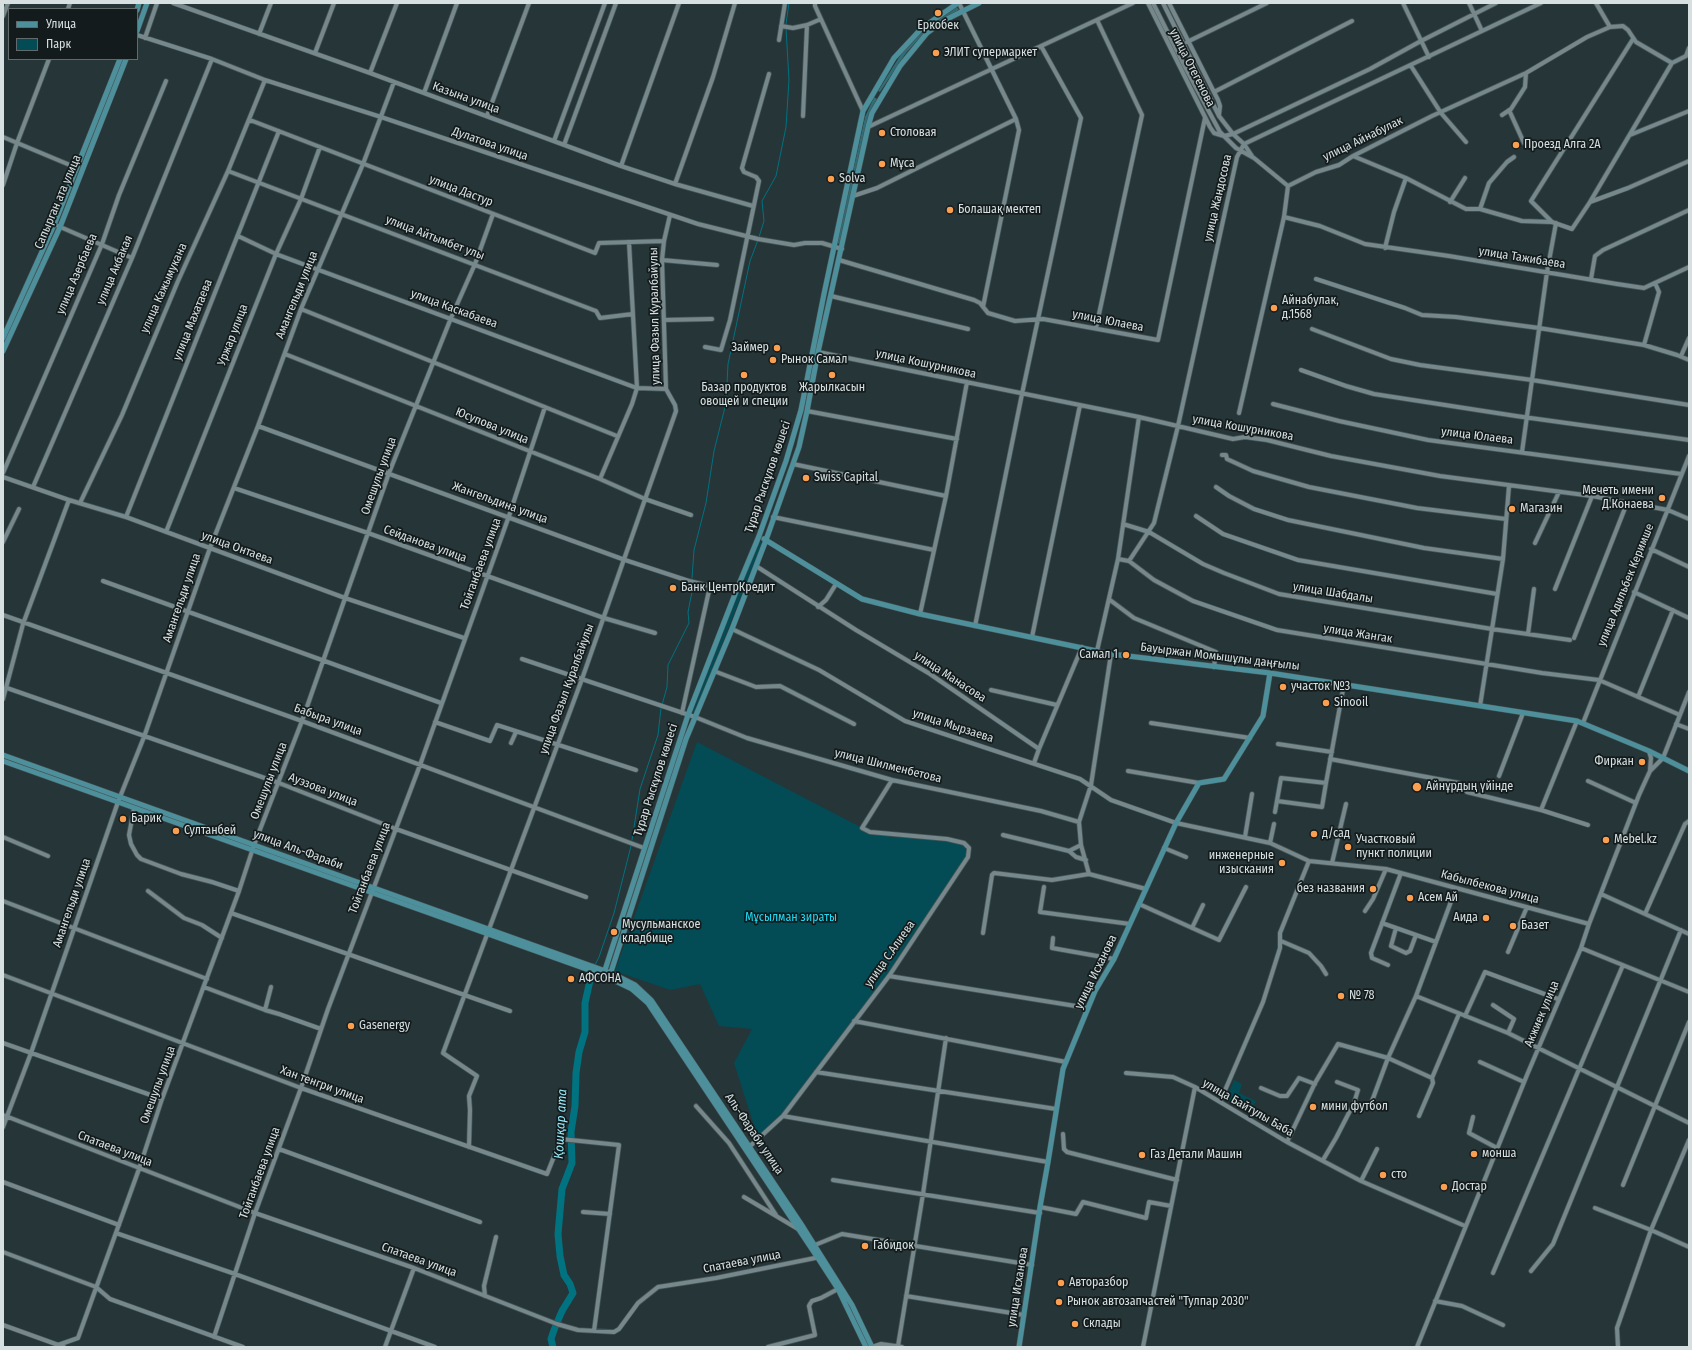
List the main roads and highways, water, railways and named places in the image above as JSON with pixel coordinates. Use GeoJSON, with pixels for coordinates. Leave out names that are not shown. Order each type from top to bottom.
{"type":"FeatureCollection","features":[{"type":"Feature","properties":{"kind":"main road"},"geometry":{"type":"LineString","coordinates":[[138,28],[147,3]]}},
{"type":"Feature","properties":{"kind":"main road","name":"Тұрар Рыскұлов көшесі"},"geometry":{"type":"LineString","coordinates":[[604,973],[688,715],[759,536],[791,446],[801,410],[863,111],[894,58],[922,28],[958,3]]}},
{"type":"Feature","properties":{"kind":"main road","name":"Тұрар Рыскұлов көшесі"},"geometry":{"type":"LineString","coordinates":[[610,975],[686,739],[732,629],[799,447],[818,352],[872,113],[900,66],[927,33],[943,22],[979,3]]}},
{"type":"Feature","properties":{"kind":"main road","name":"Сапырган ата улица"},"geometry":{"type":"LineString","coordinates":[[3,338],[54,225],[120,60]]}},
{"type":"Feature","properties":{"kind":"main road","name":"Сапырган ата улица"},"geometry":{"type":"LineString","coordinates":[[3,351],[60,227],[126,60]]}},
{"type":"Feature","properties":{"kind":"main road"},"geometry":{"type":"LineString","coordinates":[[873,93],[881,98]]}},
{"type":"Feature","properties":{"kind":"main road"},"geometry":{"type":"LineString","coordinates":[[791,446],[799,447]]}},
{"type":"Feature","properties":{"kind":"main road","name":"Бауыржан Момышұлы даңғылы"},"geometry":{"type":"LineString","coordinates":[[759,536],[862,599],[920,614],[1111,654],[1214,667],[1270,672],[1580,722],[1649,751],[1689,771]]}},
{"type":"Feature","properties":{"kind":"main road","name":"улица Исханова"},"geometry":{"type":"LineString","coordinates":[[1019,1347],[1063,1069],[1095,991],[1114,959],[1176,823],[1199,783],[1224,780],[1263,716],[1270,672]]}},
{"type":"Feature","properties":{"kind":"main road","name":"улица Аль-Фараби"},"geometry":{"type":"LineString","coordinates":[[3,755],[118,799],[586,967]]}},
{"type":"Feature","properties":{"kind":"main road","name":"улица Аль-Фараби"},"geometry":{"type":"LineString","coordinates":[[3,761],[118,799],[134,808],[253,848]]}},
{"type":"Feature","properties":{"kind":"main road","name":"Аль-Фараби улица"},"geometry":{"type":"LineString","coordinates":[[586,967],[610,975],[632,989],[648,1003],[815,1245],[866,1347]]}},
{"type":"Feature","properties":{"kind":"main road","name":"Аль-Фараби улица"},"geometry":{"type":"LineString","coordinates":[[748,1148],[798,1229],[820,1257],[852,1305],[872,1347]]}},
{"type":"Feature","properties":{"kind":"waterway"},"geometry":{"type":"LineString","coordinates":[[786,24],[789,3]]}},
{"type":"Feature","properties":{"kind":"waterway"},"geometry":{"type":"LineString","coordinates":[[759,237],[764,221],[762,201],[776,176],[786,127],[789,80],[786,28]]}},
{"type":"Feature","properties":{"kind":"waterway"},"geometry":{"type":"LineString","coordinates":[[692,578],[694,550],[706,503],[714,451],[726,403],[728,364],[750,261],[758,240]]}},
{"type":"Feature","properties":{"kind":"waterway"},"geometry":{"type":"LineString","coordinates":[[662,705],[667,687],[668,665],[689,623],[688,612],[693,587]]}},
{"type":"Feature","properties":{"kind":"waterway"},"geometry":{"type":"LineString","coordinates":[[632,840],[640,789],[658,735],[661,708]]}},
{"type":"Feature","properties":{"kind":"waterway"},"geometry":{"type":"LineString","coordinates":[[595,965],[614,913],[631,846]]}},
{"type":"Feature","properties":{"kind":"waterway","name":"Қошқар ата"},"geometry":{"type":"LineString","coordinates":[[553,1347],[551,1339],[554,1330],[562,1311],[573,1293],[570,1284],[564,1275],[560,1256],[558,1234],[562,1189],[572,1163],[571,1132],[575,1106],[576,1073],[579,1052],[585,1032],[585,1003],[593,967]]}},
{"type":"Feature","properties":{"kind":"place","name":"Еркобек"},"geometry":{"type":"Point","coordinates":[938,13]}},
{"type":"Feature","properties":{"kind":"place","name":"ЭЛИТ супермаркет"},"geometry":{"type":"Point","coordinates":[936,53]}},
{"type":"Feature","properties":{"kind":"place","name":"Столовая"},"geometry":{"type":"Point","coordinates":[882,133]}},
{"type":"Feature","properties":{"kind":"place","name":"Проезд Алга 2А"},"geometry":{"type":"Point","coordinates":[1516,145]}},
{"type":"Feature","properties":{"kind":"place","name":"Мұса"},"geometry":{"type":"Point","coordinates":[882,164]}},
{"type":"Feature","properties":{"kind":"place","name":"Solva"},"geometry":{"type":"Point","coordinates":[831,179]}},
{"type":"Feature","properties":{"kind":"place","name":"Болашақ мектеп"},"geometry":{"type":"Point","coordinates":[950,210]}},
{"type":"Feature","properties":{"kind":"place","name":"Айнабулак, д.1568"},"geometry":{"type":"Point","coordinates":[1274,308]}},
{"type":"Feature","properties":{"kind":"place","name":"Займер"},"geometry":{"type":"Point","coordinates":[777,348]}},
{"type":"Feature","properties":{"kind":"place","name":"Рынок Самал"},"geometry":{"type":"Point","coordinates":[773,360]}},
{"type":"Feature","properties":{"kind":"place","name":"Базар продуктов овощей и специи"},"geometry":{"type":"Point","coordinates":[744,375]}},
{"type":"Feature","properties":{"kind":"place","name":"Жарылкасын"},"geometry":{"type":"Point","coordinates":[832,375]}},
{"type":"Feature","properties":{"kind":"place","name":"Swiss Capital"},"geometry":{"type":"Point","coordinates":[806,478]}},
{"type":"Feature","properties":{"kind":"place","name":"Мечеть имени Д.Конаева"},"geometry":{"type":"Point","coordinates":[1662,498]}},
{"type":"Feature","properties":{"kind":"place","name":"Магазин"},"geometry":{"type":"Point","coordinates":[1512,509]}},
{"type":"Feature","properties":{"kind":"place","name":"Банк ЦентрКредит"},"geometry":{"type":"Point","coordinates":[673,588]}},
{"type":"Feature","properties":{"kind":"place","name":"Самал 1"},"geometry":{"type":"Point","coordinates":[1126,655]}},
{"type":"Feature","properties":{"kind":"place","name":"участок №3"},"geometry":{"type":"Point","coordinates":[1283,687]}},
{"type":"Feature","properties":{"kind":"place","name":"Sinooil"},"geometry":{"type":"Point","coordinates":[1326,703]}},
{"type":"Feature","properties":{"kind":"place","name":"Фиркан"},"geometry":{"type":"Point","coordinates":[1642,762]}},
{"type":"Feature","properties":{"kind":"place","name":"Айнұрдың үйінде"},"geometry":{"type":"Point","coordinates":[1417,787]}},
{"type":"Feature","properties":{"kind":"place","name":"Барик"},"geometry":{"type":"Point","coordinates":[123,819]}},
{"type":"Feature","properties":{"kind":"place","name":"Султанбей"},"geometry":{"type":"Point","coordinates":[176,831]}},
{"type":"Feature","properties":{"kind":"place","name":"д/сад"},"geometry":{"type":"Point","coordinates":[1314,834]}},
{"type":"Feature","properties":{"kind":"place","name":"Mebel.kz"},"geometry":{"type":"Point","coordinates":[1606,840]}},
{"type":"Feature","properties":{"kind":"place","name":"Участковый пункт полиции"},"geometry":{"type":"Point","coordinates":[1348,847]}},
{"type":"Feature","properties":{"kind":"place","name":"инженерные изыскания"},"geometry":{"type":"Point","coordinates":[1282,863]}},
{"type":"Feature","properties":{"kind":"place","name":"без названия"},"geometry":{"type":"Point","coordinates":[1373,889]}},
{"type":"Feature","properties":{"kind":"place","name":"Асем Ай"},"geometry":{"type":"Point","coordinates":[1410,898]}},
{"type":"Feature","properties":{"kind":"place","name":"Аида"},"geometry":{"type":"Point","coordinates":[1486,918]}},
{"type":"Feature","properties":{"kind":"place","name":"Базет"},"geometry":{"type":"Point","coordinates":[1513,926]}},
{"type":"Feature","properties":{"kind":"place","name":"Мусульманское кладбище"},"geometry":{"type":"Point","coordinates":[614,932]}},
{"type":"Feature","properties":{"kind":"place","name":"АФСОНА"},"geometry":{"type":"Point","coordinates":[571,979]}},
{"type":"Feature","properties":{"kind":"place","name":"№ 78"},"geometry":{"type":"Point","coordinates":[1341,996]}},
{"type":"Feature","properties":{"kind":"place","name":"Gasenergy"},"geometry":{"type":"Point","coordinates":[351,1026]}},
{"type":"Feature","properties":{"kind":"place","name":"мини футбол"},"geometry":{"type":"Point","coordinates":[1313,1107]}},
{"type":"Feature","properties":{"kind":"place","name":"монша"},"geometry":{"type":"Point","coordinates":[1474,1154]}},
{"type":"Feature","properties":{"kind":"place","name":"Газ Детали Машин"},"geometry":{"type":"Point","coordinates":[1142,1155]}},
{"type":"Feature","properties":{"kind":"place","name":"сто"},"geometry":{"type":"Point","coordinates":[1383,1175]}},
{"type":"Feature","properties":{"kind":"place","name":"Достар"},"geometry":{"type":"Point","coordinates":[1444,1187]}},
{"type":"Feature","properties":{"kind":"place","name":"Габидок"},"geometry":{"type":"Point","coordinates":[865,1246]}},
{"type":"Feature","properties":{"kind":"place","name":"Авторазбор"},"geometry":{"type":"Point","coordinates":[1061,1283]}},
{"type":"Feature","properties":{"kind":"place","name":"Рынок автозапчастей \"Тулпар 2030\""},"geometry":{"type":"Point","coordinates":[1059,1302]}},
{"type":"Feature","properties":{"kind":"place","name":"Склады"},"geometry":{"type":"Point","coordinates":[1075,1324]}},
{"type":"Feature","properties":{"kind":"park label","name":"Мұсылман зираты"},"geometry":{"type":"Point","coordinates":[791,918]}}]}
